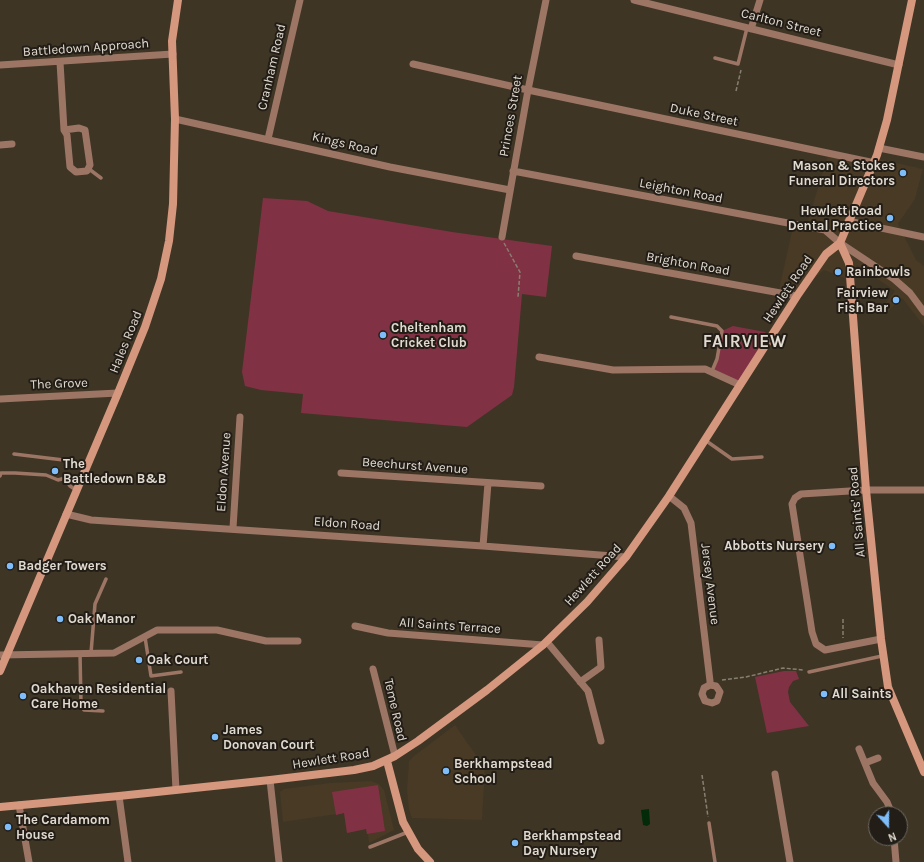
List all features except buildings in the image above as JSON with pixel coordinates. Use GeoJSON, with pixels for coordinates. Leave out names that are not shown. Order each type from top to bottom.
{"type":"FeatureCollection","features":[{"type":"Feature","properties":{"kind":"street","name":"Hales Road"},"geometry":{"type":"LineString","coordinates":[[0,671],[3,655],[88,463],[151,311],[164,263],[173,204],[175,119],[173,28],[178,0]]}},
{"type":"Feature","properties":{"kind":"street","name":"Cranham Road"},"geometry":{"type":"LineString","coordinates":[[268,140],[300,0]]}},
{"type":"Feature","properties":{"kind":"street","name":"Princes Street"},"geometry":{"type":"LineString","coordinates":[[502,238],[513,171],[546,0]]}},
{"type":"Feature","properties":{"kind":"street","name":"Carlton Street"},"geometry":{"type":"LineString","coordinates":[[634,0],[899,65]]}},
{"type":"Feature","properties":{"kind":"street"},"geometry":{"type":"LineString","coordinates":[[749,28],[760,0]]}},
{"type":"Feature","properties":{"kind":"street"},"geometry":{"type":"LineString","coordinates":[[840,244],[879,148],[899,65],[912,0]]}},
{"type":"Feature","properties":{"kind":"street","name":"Battledown Approach"},"geometry":{"type":"LineString","coordinates":[[0,65],[173,54]]}},
{"type":"Feature","properties":{"kind":"street"},"geometry":{"type":"LineString","coordinates":[[60,62],[64,130],[67,135],[71,169],[76,172],[89,170],[90,166],[85,130],[79,128],[64,130]]}},
{"type":"Feature","properties":{"kind":"street","name":"Duke Street"},"geometry":{"type":"LineString","coordinates":[[413,64],[528,90],[874,163]]}},
{"type":"Feature","properties":{"kind":"street","name":"Kings Road"},"geometry":{"type":"LineString","coordinates":[[175,119],[390,167],[510,190]]}},
{"type":"Feature","properties":{"kind":"street"},"geometry":{"type":"LineString","coordinates":[[0,145],[12,144]]}},
{"type":"Feature","properties":{"kind":"street"},"geometry":{"type":"LineString","coordinates":[[879,148],[924,158]]}},
{"type":"Feature","properties":{"kind":"street","name":"Leighton Road"},"geometry":{"type":"LineString","coordinates":[[513,171],[825,230],[840,244],[898,283],[910,294],[924,312]]}},
{"type":"Feature","properties":{"kind":"street"},"geometry":{"type":"LineString","coordinates":[[848,222],[924,237]]}},
{"type":"Feature","properties":{"kind":"street","name":"Hewlett Road"},"geometry":{"type":"LineString","coordinates":[[0,806],[119,796],[354,770],[387,761],[395,756],[468,705],[545,643],[587,602],[626,558],[669,496],[797,296],[826,254],[840,244]]}},
{"type":"Feature","properties":{"kind":"street","name":"All Saints' Road"},"geometry":{"type":"LineString","coordinates":[[840,244],[849,263],[866,490],[881,639],[888,687],[924,772]]}},
{"type":"Feature","properties":{"kind":"street","name":"Brighton Road"},"geometry":{"type":"LineString","coordinates":[[576,256],[797,296]]}},
{"type":"Feature","properties":{"kind":"street"},"geometry":{"type":"LineString","coordinates":[[539,357],[613,370],[706,369],[740,385]]}},
{"type":"Feature","properties":{"kind":"street","name":"The Grove"},"geometry":{"type":"LineString","coordinates":[[0,399],[118,393]]}},
{"type":"Feature","properties":{"kind":"street","name":"Eldon Avenue"},"geometry":{"type":"LineString","coordinates":[[233,528],[240,417]]}},
{"type":"Feature","properties":{"kind":"street","name":"Beechurst Avenue"},"geometry":{"type":"LineString","coordinates":[[341,473],[541,486]]}},
{"type":"Feature","properties":{"kind":"street"},"geometry":{"type":"LineString","coordinates":[[483,546],[488,483]]}},
{"type":"Feature","properties":{"kind":"street"},"geometry":{"type":"LineString","coordinates":[[881,639],[825,650],[816,644],[813,637],[792,504],[795,498],[801,494],[866,490],[924,490]]}},
{"type":"Feature","properties":{"kind":"street","name":"Jersey Avenue"},"geometry":{"type":"LineString","coordinates":[[669,496],[682,505],[689,518],[710,683]]}},
{"type":"Feature","properties":{"kind":"street","name":"Eldon Road"},"geometry":{"type":"LineString","coordinates":[[66,514],[91,520],[233,528],[626,558]]}},
{"type":"Feature","properties":{"kind":"street","name":"All Saints Terrace"},"geometry":{"type":"LineString","coordinates":[[355,626],[388,633],[545,643]]}},
{"type":"Feature","properties":{"kind":"street"},"geometry":{"type":"LineString","coordinates":[[3,655],[114,653],[157,630],[217,630],[266,641],[298,641]]}},
{"type":"Feature","properties":{"kind":"street"},"geometry":{"type":"LineString","coordinates":[[580,682],[601,667],[599,640]]}},
{"type":"Feature","properties":{"kind":"street"},"geometry":{"type":"LineString","coordinates":[[545,643],[580,682],[590,696],[601,741]]}},
{"type":"Feature","properties":{"kind":"street","name":"Teme Road"},"geometry":{"type":"LineString","coordinates":[[373,669],[395,756]]}},
{"type":"Feature","properties":{"kind":"street"},"geometry":{"type":"LineString","coordinates":[[171,691],[176,790]]}},
{"type":"Feature","properties":{"kind":"street"},"geometry":{"type":"LineString","coordinates":[[859,749],[873,783],[883,796],[888,806]]}},
{"type":"Feature","properties":{"kind":"street"},"geometry":{"type":"LineString","coordinates":[[865,763],[878,758]]}},
{"type":"Feature","properties":{"kind":"street"},"geometry":{"type":"LineString","coordinates":[[387,761],[394,782],[398,805],[408,832],[418,849],[430,862]]}},
{"type":"Feature","properties":{"kind":"street"},"geometry":{"type":"LineString","coordinates":[[775,774],[790,862]]}},
{"type":"Feature","properties":{"kind":"street"},"geometry":{"type":"LineString","coordinates":[[270,780],[279,862]]}},
{"type":"Feature","properties":{"kind":"street"},"geometry":{"type":"LineString","coordinates":[[119,796],[128,862]]}},
{"type":"Feature","properties":{"kind":"street"},"geometry":{"type":"LineString","coordinates":[[18,805],[29,862]]}},
{"type":"Feature","properties":{"kind":"street"},"geometry":{"type":"LineString","coordinates":[[895,846],[896,862]]}},
{"type":"Feature","properties":{"kind":"lane"},"geometry":{"type":"LineString","coordinates":[[715,58],[738,64],[749,28]]}},
{"type":"Feature","properties":{"kind":"lane"},"geometry":{"type":"LineString","coordinates":[[89,170],[101,178]]}},
{"type":"Feature","properties":{"kind":"lane"},"geometry":{"type":"LineString","coordinates":[[671,317],[717,326],[722,331],[717,360],[712,371]]}},
{"type":"Feature","properties":{"kind":"lane"},"geometry":{"type":"LineString","coordinates":[[705,440],[732,459],[762,457]]}},
{"type":"Feature","properties":{"kind":"lane"},"geometry":{"type":"LineString","coordinates":[[14,454],[88,463]]}},
{"type":"Feature","properties":{"kind":"lane"},"geometry":{"type":"LineString","coordinates":[[0,476],[1,473],[14,473],[46,475],[58,480],[65,478],[70,486],[76,490]]}},
{"type":"Feature","properties":{"kind":"lane"},"geometry":{"type":"LineString","coordinates":[[91,653],[95,604],[106,579]]}},
{"type":"Feature","properties":{"kind":"lane"},"geometry":{"type":"LineString","coordinates":[[144,637],[151,676],[181,672]]}},
{"type":"Feature","properties":{"kind":"lane"},"geometry":{"type":"LineString","coordinates":[[80,653],[81,705],[84,710],[103,712]]}},
{"type":"Feature","properties":{"kind":"lane"},"geometry":{"type":"LineString","coordinates":[[808,672],[884,656]]}},
{"type":"Feature","properties":{"kind":"lane"},"geometry":{"type":"LineString","coordinates":[[709,823],[715,862]]}},
{"type":"Feature","properties":{"kind":"lane"},"geometry":{"type":"LineString","coordinates":[[370,847],[408,832]]}},
{"type":"Feature","properties":{"kind":"path"},"geometry":{"type":"LineString","coordinates":[[736,91],[743,65],[738,64]]}},
{"type":"Feature","properties":{"kind":"path"},"geometry":{"type":"LineString","coordinates":[[502,238],[520,272],[518,297]]}},
{"type":"Feature","properties":{"kind":"path"},"geometry":{"type":"LineString","coordinates":[[843,619],[843,646]]}},
{"type":"Feature","properties":{"kind":"path"},"geometry":{"type":"LineString","coordinates":[[710,683],[746,677],[783,668],[795,668],[808,672]]}},
{"type":"Feature","properties":{"kind":"path"},"geometry":{"type":"LineString","coordinates":[[702,775],[709,823]]}},
{"type":"Feature","properties":{"kind":"shaded area"},"geometry":{"type":"Polygon","coordinates":[[[828,155],[874,158],[923,169],[915,199],[898,224],[916,260],[924,266],[924,326],[902,298],[888,311],[883,306],[895,291],[857,265],[849,280],[824,270],[798,292],[779,290],[793,227],[807,224],[828,155]]]}},
{"type":"Feature","properties":{"kind":"shaded area","name":"Cheltenham Cricket Club"},"geometry":{"type":"Polygon","coordinates":[[[263,198],[307,201],[328,211],[452,232],[552,246],[546,297],[522,294],[514,387],[512,395],[467,427],[301,413],[303,394],[261,390],[245,386],[242,372],[263,198]]]}},
{"type":"Feature","properties":{"kind":"shaded area"},"geometry":{"type":"Polygon","coordinates":[[[733,326],[765,332],[770,338],[740,385],[712,371],[717,359],[722,331],[733,326]]]}},
{"type":"Feature","properties":{"kind":"shaded area"},"geometry":{"type":"Polygon","coordinates":[[[784,671],[796,671],[799,679],[793,681],[789,687],[788,692],[790,702],[809,726],[767,733],[755,677],[784,671]]]}},
{"type":"Feature","properties":{"kind":"shaded area","name":"Berkhampstead School"},"geometry":{"type":"Polygon","coordinates":[[[455,725],[485,768],[482,820],[412,818],[409,810],[407,789],[409,761],[455,725]]]}},
{"type":"Feature","properties":{"kind":"shaded area"},"geometry":{"type":"Polygon","coordinates":[[[371,781],[379,784],[384,790],[394,830],[369,843],[367,829],[347,833],[344,813],[283,822],[280,792],[284,789],[330,783],[371,781]]]}},
{"type":"Feature","properties":{"kind":"shaded area"},"geometry":{"type":"Polygon","coordinates":[[[378,785],[385,831],[367,834],[366,829],[347,833],[344,813],[336,815],[332,792],[378,785]]]}},
{"type":"Feature","properties":{"kind":"shaded area"},"geometry":{"type":"Polygon","coordinates":[[[649,809],[650,824],[647,826],[643,825],[641,810],[649,809]]]}},
{"type":"Feature","properties":{"kind":"place","name":"Mason & Stokes Funeral Directors"},"geometry":{"type":"Point","coordinates":[903,173]}},
{"type":"Feature","properties":{"kind":"place","name":"Hewlett Road Dental Practice"},"geometry":{"type":"Point","coordinates":[890,218]}},
{"type":"Feature","properties":{"kind":"place","name":"Rainbowls"},"geometry":{"type":"Point","coordinates":[838,272]}},
{"type":"Feature","properties":{"kind":"place","name":"Fairview Fish Bar"},"geometry":{"type":"Point","coordinates":[896,300]}},
{"type":"Feature","properties":{"kind":"place","name":"Cheltenham Cricket Club"},"geometry":{"type":"Point","coordinates":[383,335]}},
{"type":"Feature","properties":{"kind":"place","name":"The Battledown B&B"},"geometry":{"type":"Point","coordinates":[55,471]}},
{"type":"Feature","properties":{"kind":"place","name":"Abbotts Nursery"},"geometry":{"type":"Point","coordinates":[832,546]}},
{"type":"Feature","properties":{"kind":"place","name":"Badger Towers"},"geometry":{"type":"Point","coordinates":[10,566]}},
{"type":"Feature","properties":{"kind":"place","name":"Oak Manor"},"geometry":{"type":"Point","coordinates":[60,619]}},
{"type":"Feature","properties":{"kind":"place","name":"Oak Court"},"geometry":{"type":"Point","coordinates":[139,660]}},
{"type":"Feature","properties":{"kind":"place","name":"All Saints"},"geometry":{"type":"Point","coordinates":[824,694]}},
{"type":"Feature","properties":{"kind":"place","name":"Oakhaven Residential Care Home"},"geometry":{"type":"Point","coordinates":[23,696]}},
{"type":"Feature","properties":{"kind":"place","name":"James Donovan Court"},"geometry":{"type":"Point","coordinates":[215,737]}},
{"type":"Feature","properties":{"kind":"place","name":"Berkhampstead School"},"geometry":{"type":"Point","coordinates":[446,771]}},
{"type":"Feature","properties":{"kind":"place","name":"The Cardamom House"},"geometry":{"type":"Point","coordinates":[8,827]}},
{"type":"Feature","properties":{"kind":"place","name":"Berkhampstead Day Nursery"},"geometry":{"type":"Point","coordinates":[515,843]}},
{"type":"Feature","properties":{"kind":"district","name":"FAIRVIEW"},"geometry":{"type":"Point","coordinates":[745,342]}}]}
